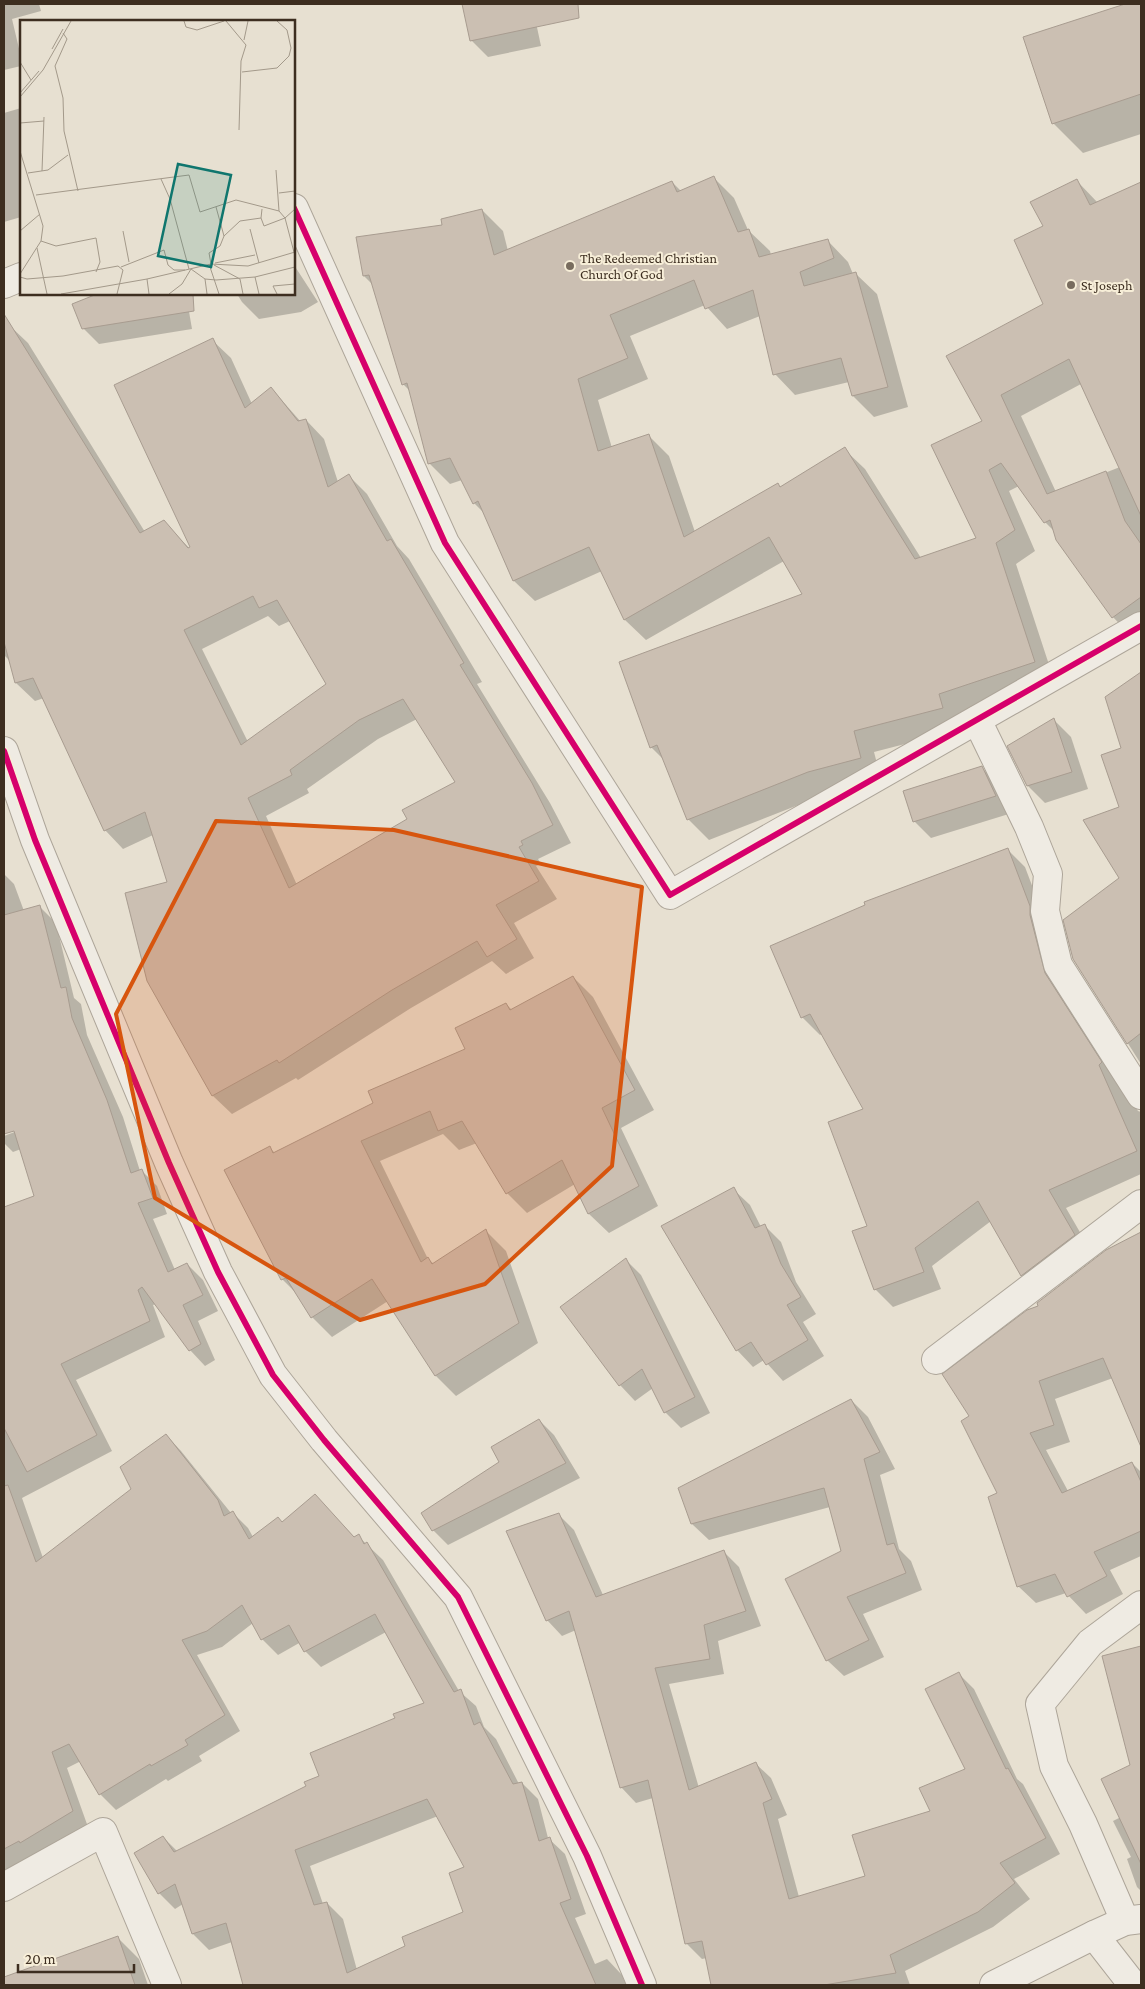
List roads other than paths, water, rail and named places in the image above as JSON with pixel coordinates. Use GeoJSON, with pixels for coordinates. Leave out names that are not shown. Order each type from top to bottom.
{"type":"FeatureCollection","features":[{"type":"Feature","properties":{"kind":"street"},"geometry":{"type":"LineString","coordinates":[[295,210],[445,542],[670,895],[1141,626]]}},
{"type":"Feature","properties":{"kind":"street"},"geometry":{"type":"LineString","coordinates":[[4,284],[20,277]]}},
{"type":"Feature","properties":{"kind":"street"},"geometry":{"type":"LineString","coordinates":[[977,720],[1029,827],[1048,874],[1045,911],[1058,965],[1141,1095]]}},
{"type":"Feature","properties":{"kind":"street"},"geometry":{"type":"LineString","coordinates":[[4,751],[39,850],[169,1164],[218,1272],[273,1375],[324,1440],[458,1597],[587,1856],[642,1985]]}},
{"type":"Feature","properties":{"kind":"street"},"geometry":{"type":"LineString","coordinates":[[936,1360],[1141,1204]]}},
{"type":"Feature","properties":{"kind":"street"},"geometry":{"type":"LineString","coordinates":[[994,1985],[1094,1935],[1137,1920],[1054,1766],[1040,1704],[1090,1643],[1141,1605]]}},
{"type":"Feature","properties":{"kind":"street"},"geometry":{"type":"LineString","coordinates":[[4,1887],[104,1832],[166,1985]]}},
{"type":"Feature","properties":{"kind":"street"},"geometry":{"type":"LineString","coordinates":[[1094,1935],[1133,1985]]}},
{"type":"Feature","properties":{"kind":"place","name":"The Redeemed Christian Church Of God"},"geometry":{"type":"Point","coordinates":[570,266]}},
{"type":"Feature","properties":{"kind":"place","name":"St Joseph"},"geometry":{"type":"Point","coordinates":[1071,285]}}]}
